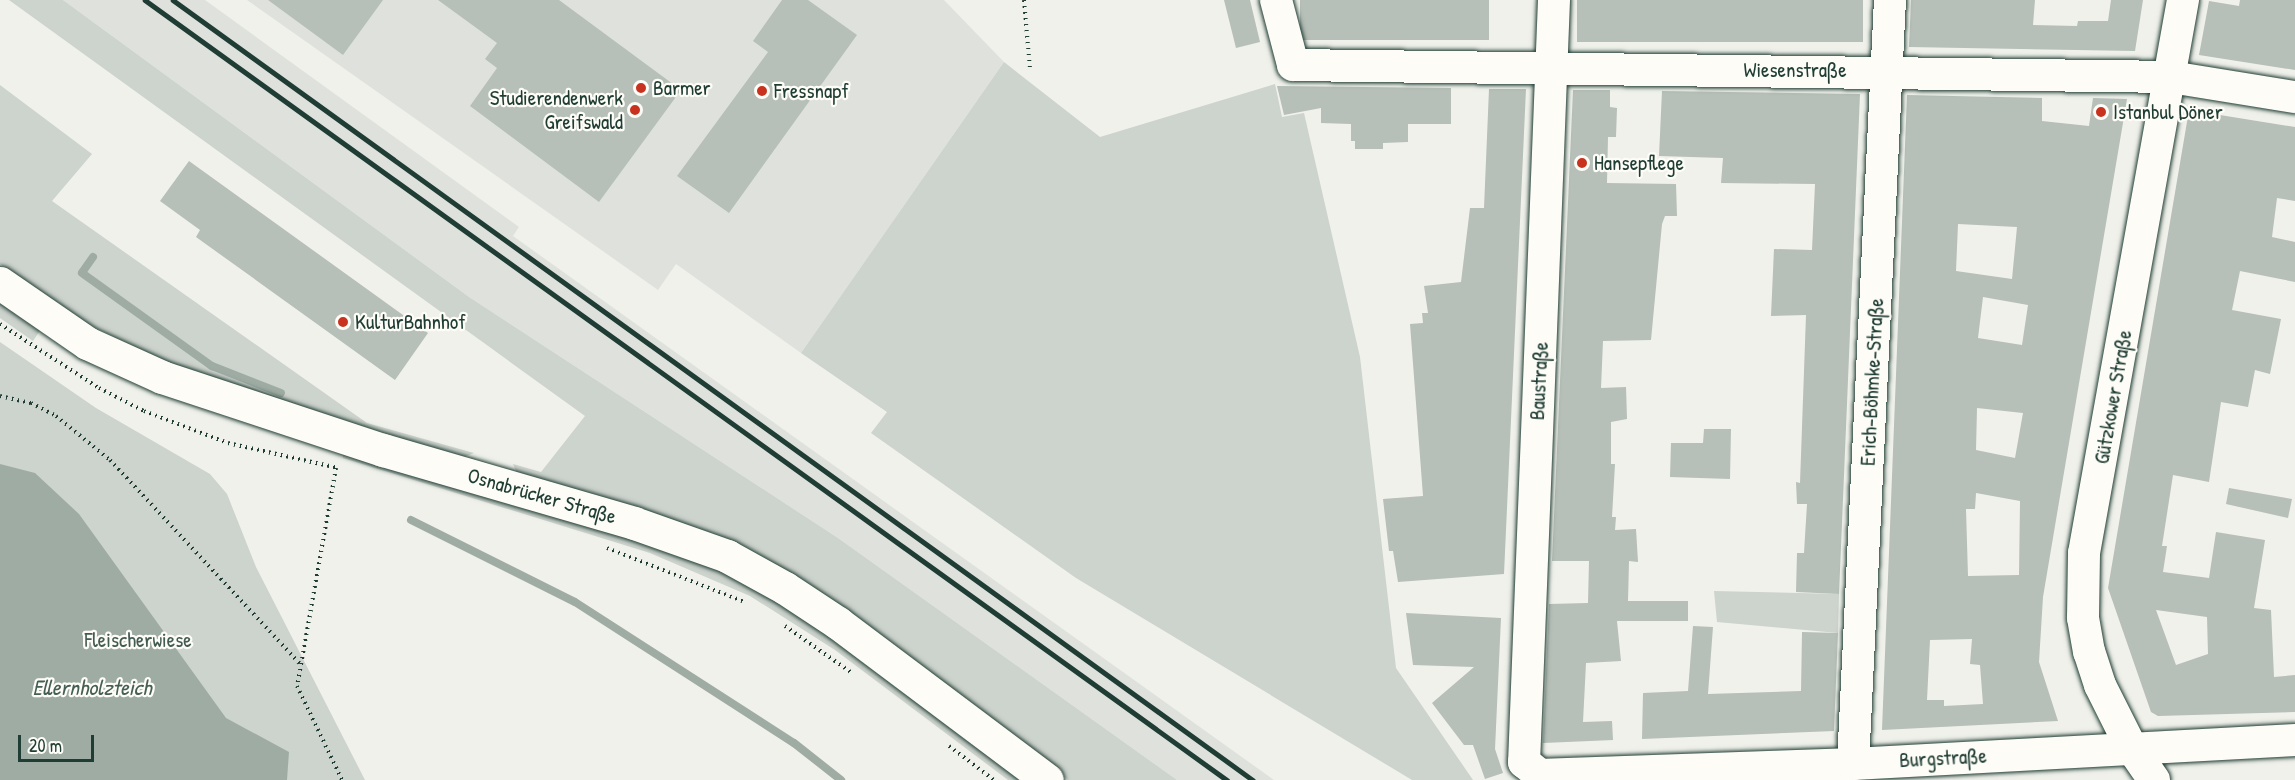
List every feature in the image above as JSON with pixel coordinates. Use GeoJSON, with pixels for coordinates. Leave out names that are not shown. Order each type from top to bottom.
{"type":"FeatureCollection","features":[{"type":"Feature","properties":{"kind":"main road","name":"Osnabrücker Straße"},"geometry":{"type":"LineString","coordinates":[[0,283],[87,343],[162,377],[372,447],[634,523],[727,556],[785,588],[838,623],[1047,780]]}},
{"type":"Feature","properties":{"kind":"street","name":"Wiesenstraße"},"geometry":{"type":"LineString","coordinates":[[1276,0],[1293,65],[1887,71],[2171,77],[2295,97]]}},
{"type":"Feature","properties":{"kind":"street","name":"Baustraße"},"geometry":{"type":"LineString","coordinates":[[1524,762],[1554,0]]}},
{"type":"Feature","properties":{"kind":"street","name":"Erich-Böhmke-Straße"},"geometry":{"type":"LineString","coordinates":[[1853,764],[1890,0]]}},
{"type":"Feature","properties":{"kind":"street","name":"Gützkower Straße"},"geometry":{"type":"LineString","coordinates":[[2154,780],[2131,747],[2100,685],[2089,652],[2083,618],[2085,553],[2183,0]]}},
{"type":"Feature","properties":{"kind":"street","name":"Burgstraße"},"geometry":{"type":"LineString","coordinates":[[1524,762],[1540,775],[1853,764],[2131,747],[2295,740]]}},
{"type":"Feature","properties":{"kind":"path"},"geometry":{"type":"LineString","coordinates":[[1024,0],[1030,69]]}},
{"type":"Feature","properties":{"kind":"path"},"geometry":{"type":"LineString","coordinates":[[0,396],[31,403],[56,416],[110,460],[300,664]]}},
{"type":"Feature","properties":{"kind":"path"},"geometry":{"type":"LineString","coordinates":[[144,411],[228,443],[347,471]]}},
{"type":"Feature","properties":{"kind":"path"},"geometry":{"type":"LineString","coordinates":[[336,468],[297,686],[342,780]]}},
{"type":"Feature","properties":{"kind":"path"},"geometry":{"type":"LineString","coordinates":[[594,544],[698,581],[747,603]]}},
{"type":"Feature","properties":{"kind":"path"},"geometry":{"type":"LineString","coordinates":[[776,619],[854,674]]}},
{"type":"Feature","properties":{"kind":"path"},"geometry":{"type":"LineString","coordinates":[[947,745],[994,780]]}},
{"type":"Feature","properties":{"kind":"shaded area"},"geometry":{"type":"Polygon","coordinates":[[[63,0],[205,0],[519,227],[513,236],[1274,780],[1177,780],[838,538],[469,297],[63,0]]]}},
{"type":"Feature","properties":{"kind":"shaded area"},"geometry":{"type":"Polygon","coordinates":[[[247,0],[944,0],[1004,62],[801,353],[676,264],[658,290],[247,0]]]}},
{"type":"Feature","properties":{"kind":"green space"},"geometry":{"type":"Polygon","coordinates":[[[9,0],[63,0],[469,297],[838,538],[1177,780],[1068,780],[854,617],[518,476],[513,464],[541,472],[585,416],[9,0]]]}},
{"type":"Feature","properties":{"kind":"green space"},"geometry":{"type":"Polygon","coordinates":[[[1004,62],[1100,137],[1275,84],[1282,117],[1304,113],[1360,357],[1396,668],[1473,780],[1412,780],[1076,578],[871,433],[887,412],[801,353],[1004,62]]]}},
{"type":"Feature","properties":{"kind":"green space"},"geometry":{"type":"Polygon","coordinates":[[[0,85],[92,154],[52,201],[367,423],[474,453],[462,458],[176,367],[84,322],[0,264],[0,85]]]}},
{"type":"Feature","properties":{"kind":"green space"},"geometry":{"type":"Polygon","coordinates":[[[0,302],[41,329],[33,341],[0,318],[0,302]]]}},
{"type":"Feature","properties":{"kind":"green space","name":"Fleischerwiese"},"geometry":{"type":"Polygon","coordinates":[[[0,342],[96,408],[210,474],[227,494],[256,567],[365,780],[0,780],[0,342]]]}},
{"type":"Feature","properties":{"kind":"green space"},"geometry":{"type":"Polygon","coordinates":[[[342,448],[632,535],[739,578],[787,604],[1025,780],[1008,780],[835,650],[750,596],[650,553],[343,458],[342,448]]]}},
{"type":"Feature","properties":{"kind":"green space"},"geometry":{"type":"Polygon","coordinates":[[[1714,591],[1839,594],[1838,633],[1717,622],[1714,591]]]}},
{"type":"Feature","properties":{"kind":"water","name":"Ellernholzteich"},"geometry":{"type":"Polygon","coordinates":[[[0,464],[35,473],[79,514],[226,718],[289,752],[287,780],[0,780],[0,464]]]}},
{"type":"Feature","properties":{"kind":"building"},"geometry":{"type":"Polygon","coordinates":[[[268,0],[383,0],[343,55],[268,0]]]}},
{"type":"Feature","properties":{"kind":"building"},"geometry":{"type":"Polygon","coordinates":[[[438,0],[559,0],[681,90],[599,202],[470,106],[497,68],[485,59],[497,43],[438,0]]]}},
{"type":"Feature","properties":{"kind":"building"},"geometry":{"type":"Polygon","coordinates":[[[782,0],[808,0],[857,35],[729,213],[677,176],[768,52],[753,41],[782,0]]]}},
{"type":"Feature","properties":{"kind":"building"},"geometry":{"type":"Polygon","coordinates":[[[1224,0],[1250,0],[1260,42],[1236,48],[1224,0]]]}},
{"type":"Feature","properties":{"kind":"building"},"geometry":{"type":"Polygon","coordinates":[[[1300,0],[1489,0],[1489,40],[1300,40],[1300,0]]]}},
{"type":"Feature","properties":{"kind":"building"},"geometry":{"type":"Polygon","coordinates":[[[1577,0],[1863,0],[1863,42],[1577,42],[1577,0]]]}},
{"type":"Feature","properties":{"kind":"building"},"geometry":{"type":"Polygon","coordinates":[[[1911,0],[2035,0],[2033,25],[2077,26],[2078,21],[2108,21],[2111,0],[2143,0],[2135,51],[1909,47],[1911,0]]]}},
{"type":"Feature","properties":{"kind":"building"},"geometry":{"type":"Polygon","coordinates":[[[2240,0],[2295,0],[2295,70],[2199,55],[2209,1],[2239,6],[2240,0]]]}},
{"type":"Feature","properties":{"kind":"building"},"geometry":{"type":"Polygon","coordinates":[[[1277,86],[1451,88],[1451,124],[1408,124],[1408,142],[1383,143],[1383,149],[1355,149],[1355,141],[1351,141],[1351,124],[1321,123],[1321,108],[1284,115],[1277,86]]]}},
{"type":"Feature","properties":{"kind":"building"},"geometry":{"type":"Polygon","coordinates":[[[1489,89],[1526,89],[1504,574],[1398,582],[1393,551],[1389,551],[1383,499],[1423,496],[1410,324],[1423,323],[1422,313],[1428,313],[1424,286],[1461,282],[1470,208],[1484,208],[1489,89]]]}},
{"type":"Feature","properties":{"kind":"building"},"geometry":{"type":"Polygon","coordinates":[[[1573,90],[1610,90],[1610,107],[1617,108],[1616,137],[1608,137],[1607,183],[1676,184],[1677,216],[1665,216],[1662,224],[1651,340],[1603,341],[1601,388],[1626,387],[1627,419],[1611,422],[1611,464],[1615,464],[1612,517],[1616,517],[1615,530],[1636,529],[1638,562],[1629,561],[1628,601],[1688,601],[1688,621],[1617,621],[1621,661],[1586,663],[1583,722],[1612,721],[1613,740],[1543,743],[1549,604],[1588,603],[1589,561],[1552,561],[1573,90]]]}},
{"type":"Feature","properties":{"kind":"building"},"geometry":{"type":"Polygon","coordinates":[[[1662,91],[1860,94],[1839,594],[1796,592],[1797,553],[1804,553],[1807,504],[1797,504],[1796,482],[1800,483],[1806,315],[1771,316],[1774,249],[1812,250],[1815,184],[1721,183],[1723,158],[1659,156],[1662,91]]]}},
{"type":"Feature","properties":{"kind":"building"},"geometry":{"type":"Polygon","coordinates":[[[1907,95],[2042,98],[2042,121],[2089,126],[2093,98],[2127,99],[2043,597],[2039,662],[2058,721],[1882,730],[1907,95]],[[1958,224],[1956,271],[2012,279],[2017,227],[1958,224]],[[1983,297],[1978,338],[2022,345],[2028,305],[1983,297]],[[1977,408],[1976,450],[2015,458],[2023,413],[1977,408]],[[1976,493],[1975,509],[1966,509],[1968,576],[2019,575],[2020,501],[1976,493]],[[1972,639],[1930,640],[1927,700],[1944,700],[1944,706],[1983,704],[1980,665],[1970,664],[1972,639]]]}},
{"type":"Feature","properties":{"kind":"building"},"geometry":{"type":"Polygon","coordinates":[[[2189,110],[2295,127],[2295,201],[2277,198],[2272,237],[2295,242],[2295,282],[2240,271],[2232,310],[2281,319],[2270,374],[2255,370],[2248,407],[2221,402],[2209,482],[2173,475],[2162,546],[2167,546],[2163,572],[2209,578],[2216,532],[2265,540],[2254,608],[2271,610],[2274,677],[2295,675],[2295,712],[2158,716],[2151,712],[2108,588],[2189,110]],[[2156,610],[2176,665],[2208,654],[2207,617],[2156,610]]]}},
{"type":"Feature","properties":{"kind":"building"},"geometry":{"type":"Polygon","coordinates":[[[189,161],[428,333],[395,380],[196,237],[200,230],[160,201],[189,161]]]}},
{"type":"Feature","properties":{"kind":"building"},"geometry":{"type":"Polygon","coordinates":[[[1704,429],[1731,429],[1730,479],[1670,477],[1671,443],[1703,443],[1704,429]]]}},
{"type":"Feature","properties":{"kind":"building"},"geometry":{"type":"Polygon","coordinates":[[[2229,488],[2292,499],[2288,518],[2226,504],[2229,488]]]}},
{"type":"Feature","properties":{"kind":"building"},"geometry":{"type":"Polygon","coordinates":[[[1406,613],[1501,618],[1495,749],[1503,773],[1485,779],[1473,745],[1464,745],[1432,703],[1474,667],[1413,665],[1406,613]]]}},
{"type":"Feature","properties":{"kind":"building"},"geometry":{"type":"Polygon","coordinates":[[[1693,626],[1713,627],[1708,694],[1801,691],[1802,632],[1838,633],[1834,731],[1642,739],[1643,693],[1688,691],[1693,626]]]}},
{"type":"Feature","properties":{"kind":"waterway"},"geometry":{"type":"LineString","coordinates":[[93,257],[82,273],[212,366],[281,393]]}},
{"type":"Feature","properties":{"kind":"waterway"},"geometry":{"type":"LineString","coordinates":[[411,520],[575,602],[794,743],[841,780]]}},
{"type":"Feature","properties":{"kind":"railway"},"geometry":{"type":"LineString","coordinates":[[145,0],[1227,780]]}},
{"type":"Feature","properties":{"kind":"railway"},"geometry":{"type":"LineString","coordinates":[[173,0],[1253,780]]}},
{"type":"Feature","properties":{"kind":"place","name":"Barmer"},"geometry":{"type":"Point","coordinates":[641,88]}},
{"type":"Feature","properties":{"kind":"place","name":"Fressnapf"},"geometry":{"type":"Point","coordinates":[762,91]}},
{"type":"Feature","properties":{"kind":"place","name":"Studierendenwerk Greifswald"},"geometry":{"type":"Point","coordinates":[635,110]}},
{"type":"Feature","properties":{"kind":"place","name":"Istanbul Döner"},"geometry":{"type":"Point","coordinates":[2101,112]}},
{"type":"Feature","properties":{"kind":"place","name":"Hansepflege"},"geometry":{"type":"Point","coordinates":[1582,163]}},
{"type":"Feature","properties":{"kind":"place","name":"KulturBahnhof"},"geometry":{"type":"Point","coordinates":[343,322]}}]}
